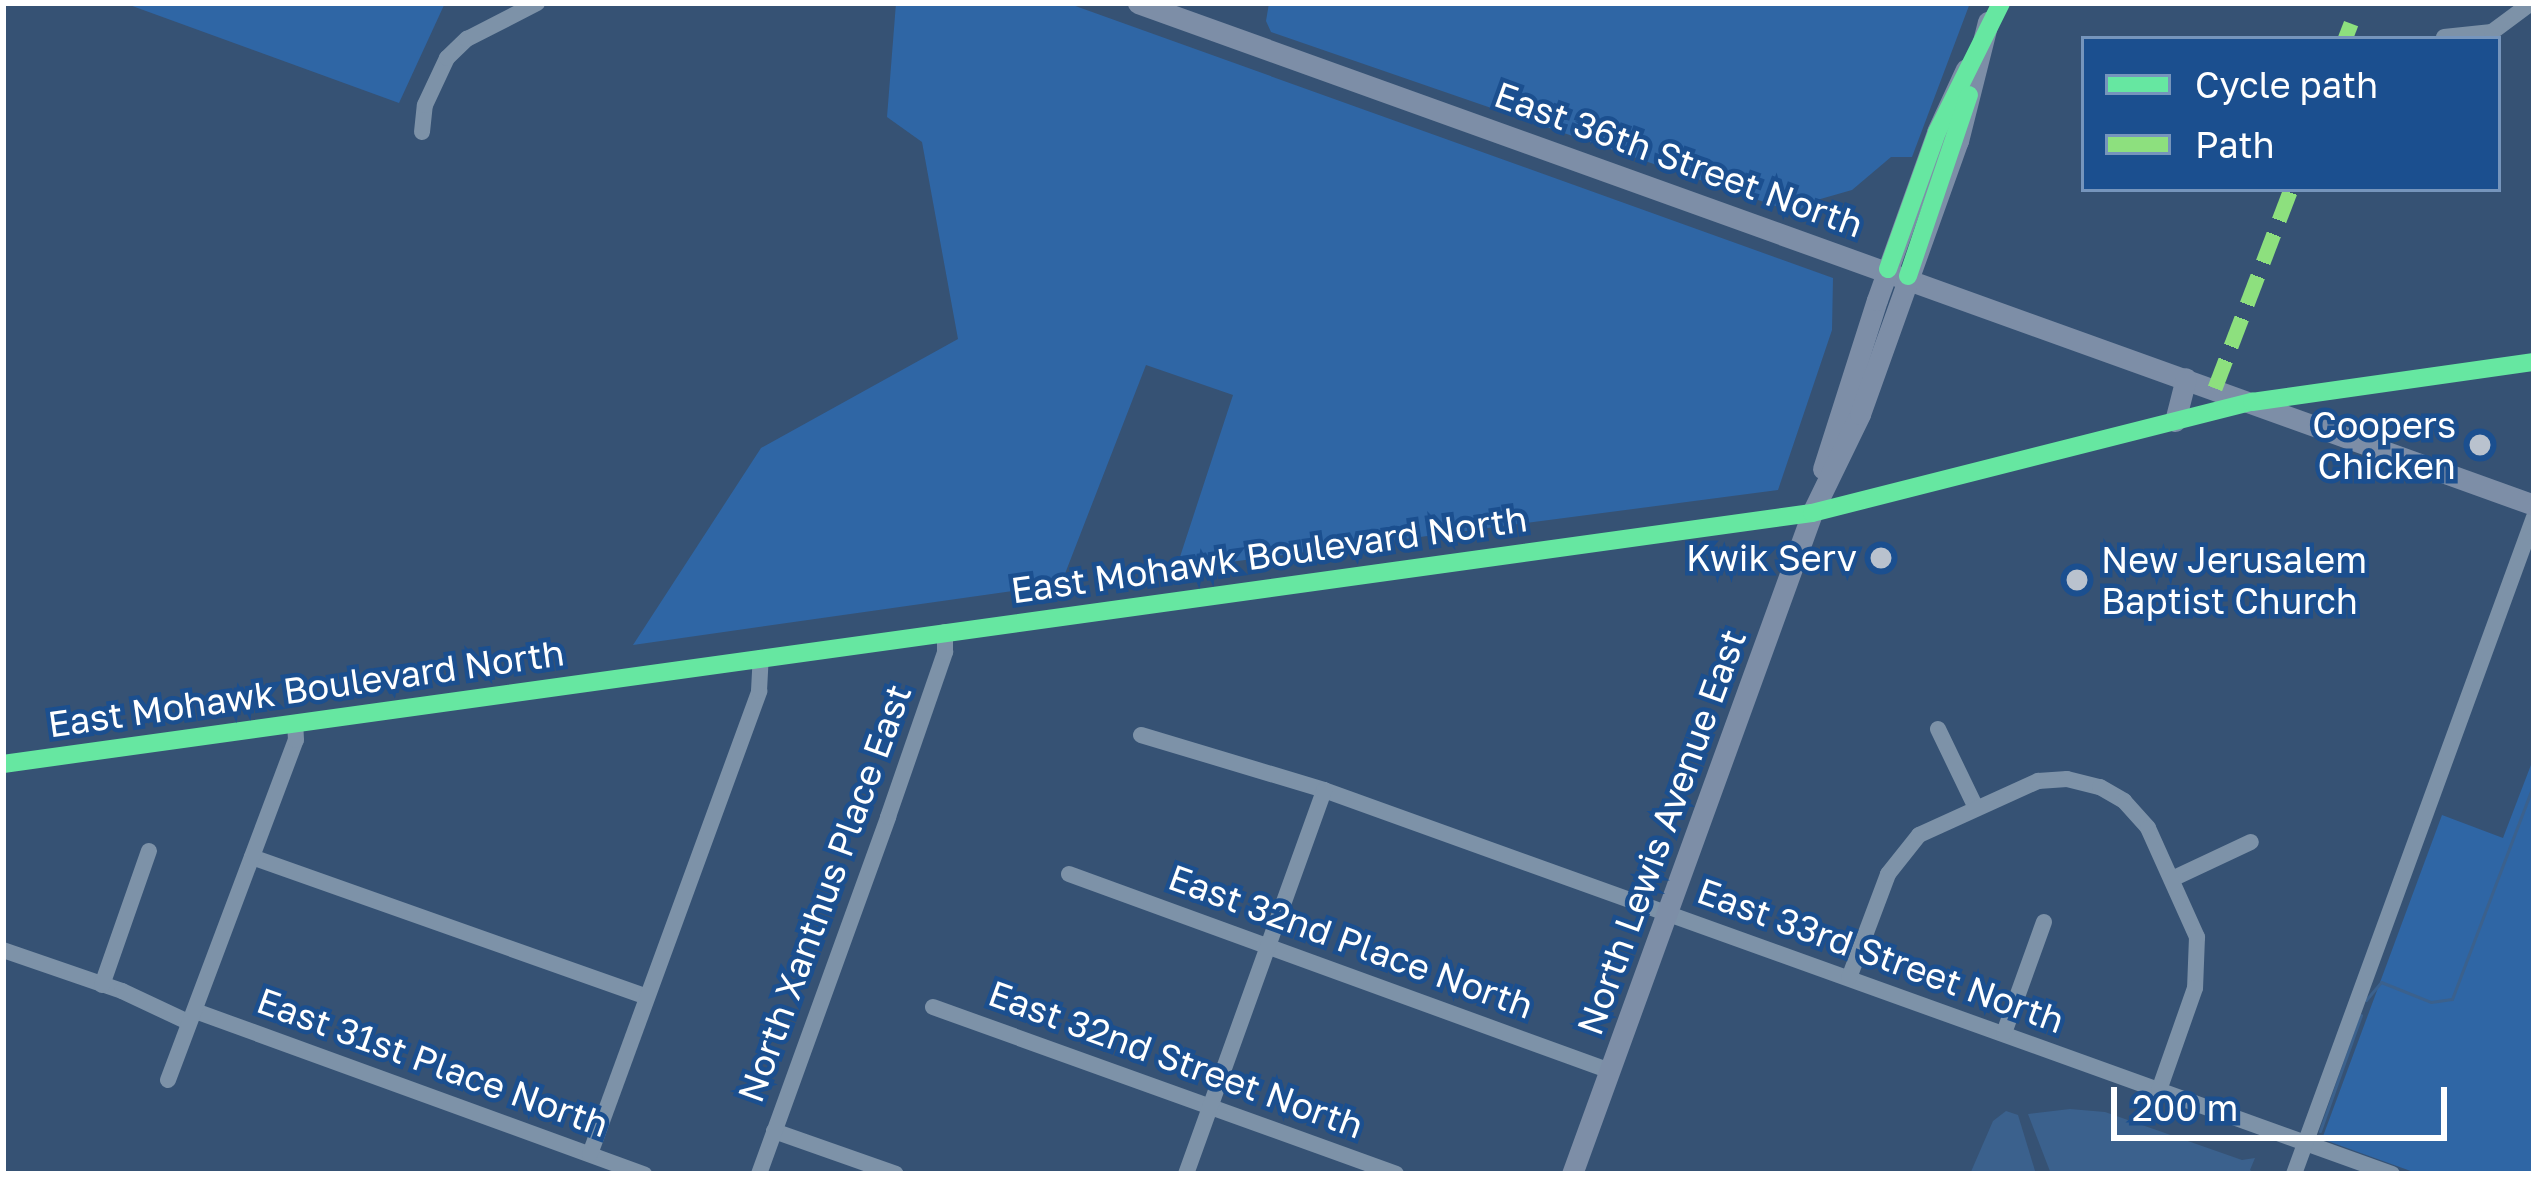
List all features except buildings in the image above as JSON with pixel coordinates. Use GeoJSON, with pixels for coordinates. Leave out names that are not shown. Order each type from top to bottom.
{"type":"FeatureCollection","features":[{"type":"Feature","properties":{"kind":"main road","name":"East 36th Street North"},"geometry":{"type":"LineString","coordinates":[[1138,3],[1898,273],[2534,506]]}},
{"type":"Feature","properties":{"kind":"main road","name":"North Lewis Avenue East"},"geometry":{"type":"LineString","coordinates":[[1572,1174],[1812,513],[1840,406],[1958,141],[1992,13]]}},
{"type":"Feature","properties":{"kind":"main road"},"geometry":{"type":"LineString","coordinates":[[2176,421],[2186,378]]}},
{"type":"Feature","properties":{"kind":"street"},"geometry":{"type":"LineString","coordinates":[[422,132],[425,105],[447,58],[467,39],[537,3]]}},
{"type":"Feature","properties":{"kind":"street"},"geometry":{"type":"LineString","coordinates":[[2454,36],[2492,32],[2532,4]]}},
{"type":"Feature","properties":{"kind":"street","name":"East Mohawk Boulevard North"},"geometry":{"type":"LineString","coordinates":[[3,764],[1812,513],[2252,402],[2534,362]]}},
{"type":"Feature","properties":{"kind":"street"},"geometry":{"type":"LineString","coordinates":[[2294,1174],[2534,518]]}},
{"type":"Feature","properties":{"kind":"street","name":"North Xanthus Place East"},"geometry":{"type":"LineString","coordinates":[[759,1174],[945,652],[945,632]]}},
{"type":"Feature","properties":{"kind":"street"},"geometry":{"type":"LineString","coordinates":[[590,1154],[759,692],[761,658]]}},
{"type":"Feature","properties":{"kind":"street"},"geometry":{"type":"LineString","coordinates":[[169,1080],[296,740],[296,723]]}},
{"type":"Feature","properties":{"kind":"street"},"geometry":{"type":"LineString","coordinates":[[1938,729],[1975,806]]}},
{"type":"Feature","properties":{"kind":"street","name":"East 33rd Street North"},"geometry":{"type":"LineString","coordinates":[[1141,735],[1324,790],[2392,1174]]}},
{"type":"Feature","properties":{"kind":"street"},"geometry":{"type":"LineString","coordinates":[[1849,978],[1898,855],[1919,835],[2038,781],[2067,778],[2100,787],[2140,817],[2197,937],[2199,966],[2159,1090]]}},
{"type":"Feature","properties":{"kind":"street"},"geometry":{"type":"LineString","coordinates":[[1186,1174],[1324,790]]}},
{"type":"Feature","properties":{"kind":"street"},"geometry":{"type":"LineString","coordinates":[[2172,879],[2251,842]]}},
{"type":"Feature","properties":{"kind":"street"},"geometry":{"type":"LineString","coordinates":[[102,986],[149,851]]}},
{"type":"Feature","properties":{"kind":"street"},"geometry":{"type":"LineString","coordinates":[[253,857],[647,997]]}},
{"type":"Feature","properties":{"kind":"street","name":"East 32nd Place North"},"geometry":{"type":"LineString","coordinates":[[1070,874],[1610,1071]]}},
{"type":"Feature","properties":{"kind":"street"},"geometry":{"type":"LineString","coordinates":[[2004,1033],[2044,922]]}},
{"type":"Feature","properties":{"kind":"street","name":"East 31st Place North"},"geometry":{"type":"LineString","coordinates":[[3,950],[644,1174]]}},
{"type":"Feature","properties":{"kind":"street","name":"East 32nd Street North"},"geometry":{"type":"LineString","coordinates":[[933,1007],[1396,1174]]}},
{"type":"Feature","properties":{"kind":"street"},"geometry":{"type":"LineString","coordinates":[[774,1131],[896,1174]]}},
{"type":"Feature","properties":{"kind":"shaded area"},"geometry":{"type":"Polygon","coordinates":[[[124,3],[445,3],[399,103],[124,3]]]}},
{"type":"Feature","properties":{"kind":"shaded area"},"geometry":{"type":"Polygon","coordinates":[[[896,3],[1067,3],[1833,278],[1832,330],[1778,490],[1176,569],[1233,395],[1146,365],[1061,584],[633,645],[761,448],[958,339],[922,142],[887,117],[896,3]]]}},
{"type":"Feature","properties":{"kind":"shaded area"},"geometry":{"type":"Polygon","coordinates":[[[1269,3],[1970,3],[1912,157],[1891,157],[1852,190],[1810,202],[1796,213],[1271,32],[1266,21],[1269,3]]]}},
{"type":"Feature","properties":{"kind":"shaded area"},"geometry":{"type":"Polygon","coordinates":[[[2534,757],[2534,1174],[2419,1174],[2322,1139],[2442,815],[2503,838],[2534,757]]]}},
{"type":"Feature","properties":{"kind":"shaded area"},"geometry":{"type":"Polygon","coordinates":[[[2070,1109],[2105,1112],[2242,1160],[2255,1158],[2250,1170],[2255,1174],[2051,1174],[2028,1114],[2070,1109]]]}},
{"type":"Feature","properties":{"kind":"shaded area"},"geometry":{"type":"Polygon","coordinates":[[[2006,1111],[2018,1115],[2036,1174],[1970,1174],[1993,1121],[2006,1111]]]}},
{"type":"Feature","properties":{"kind":"waterway"},"geometry":{"type":"LineString","coordinates":[[2366,1000],[2381,982],[2431,1002],[2452,999],[2534,783]]}},
{"type":"Feature","properties":{"kind":"waterway"},"geometry":{"type":"LineString","coordinates":[[2320,1131],[2361,1015]]}},
{"type":"Feature","properties":{"kind":"marked path"},"geometry":{"type":"LineString","coordinates":[[2346,36],[2351,23]]}},
{"type":"Feature","properties":{"kind":"marked path"},"geometry":{"type":"LineString","coordinates":[[2215,388],[2290,192]]}},
{"type":"Feature","properties":{"kind":"cycle path"},"geometry":{"type":"LineString","coordinates":[[1888,269],[1937,132],[2001,3]]}},
{"type":"Feature","properties":{"kind":"cycle path"},"geometry":{"type":"LineString","coordinates":[[1908,276],[1969,95]]}},
{"type":"Feature","properties":{"kind":"cycle path"},"geometry":{"type":"LineString","coordinates":[[3,764],[1812,513],[2252,402],[2534,362]]}},
{"type":"Feature","properties":{"kind":"place","name":"Coopers Chicken"},"geometry":{"type":"Point","coordinates":[2480,445]}},
{"type":"Feature","properties":{"kind":"place","name":"Kwik Serv"},"geometry":{"type":"Point","coordinates":[1881,558]}},
{"type":"Feature","properties":{"kind":"place","name":"New Jerusalem Baptist Church"},"geometry":{"type":"Point","coordinates":[2077,580]}}]}
